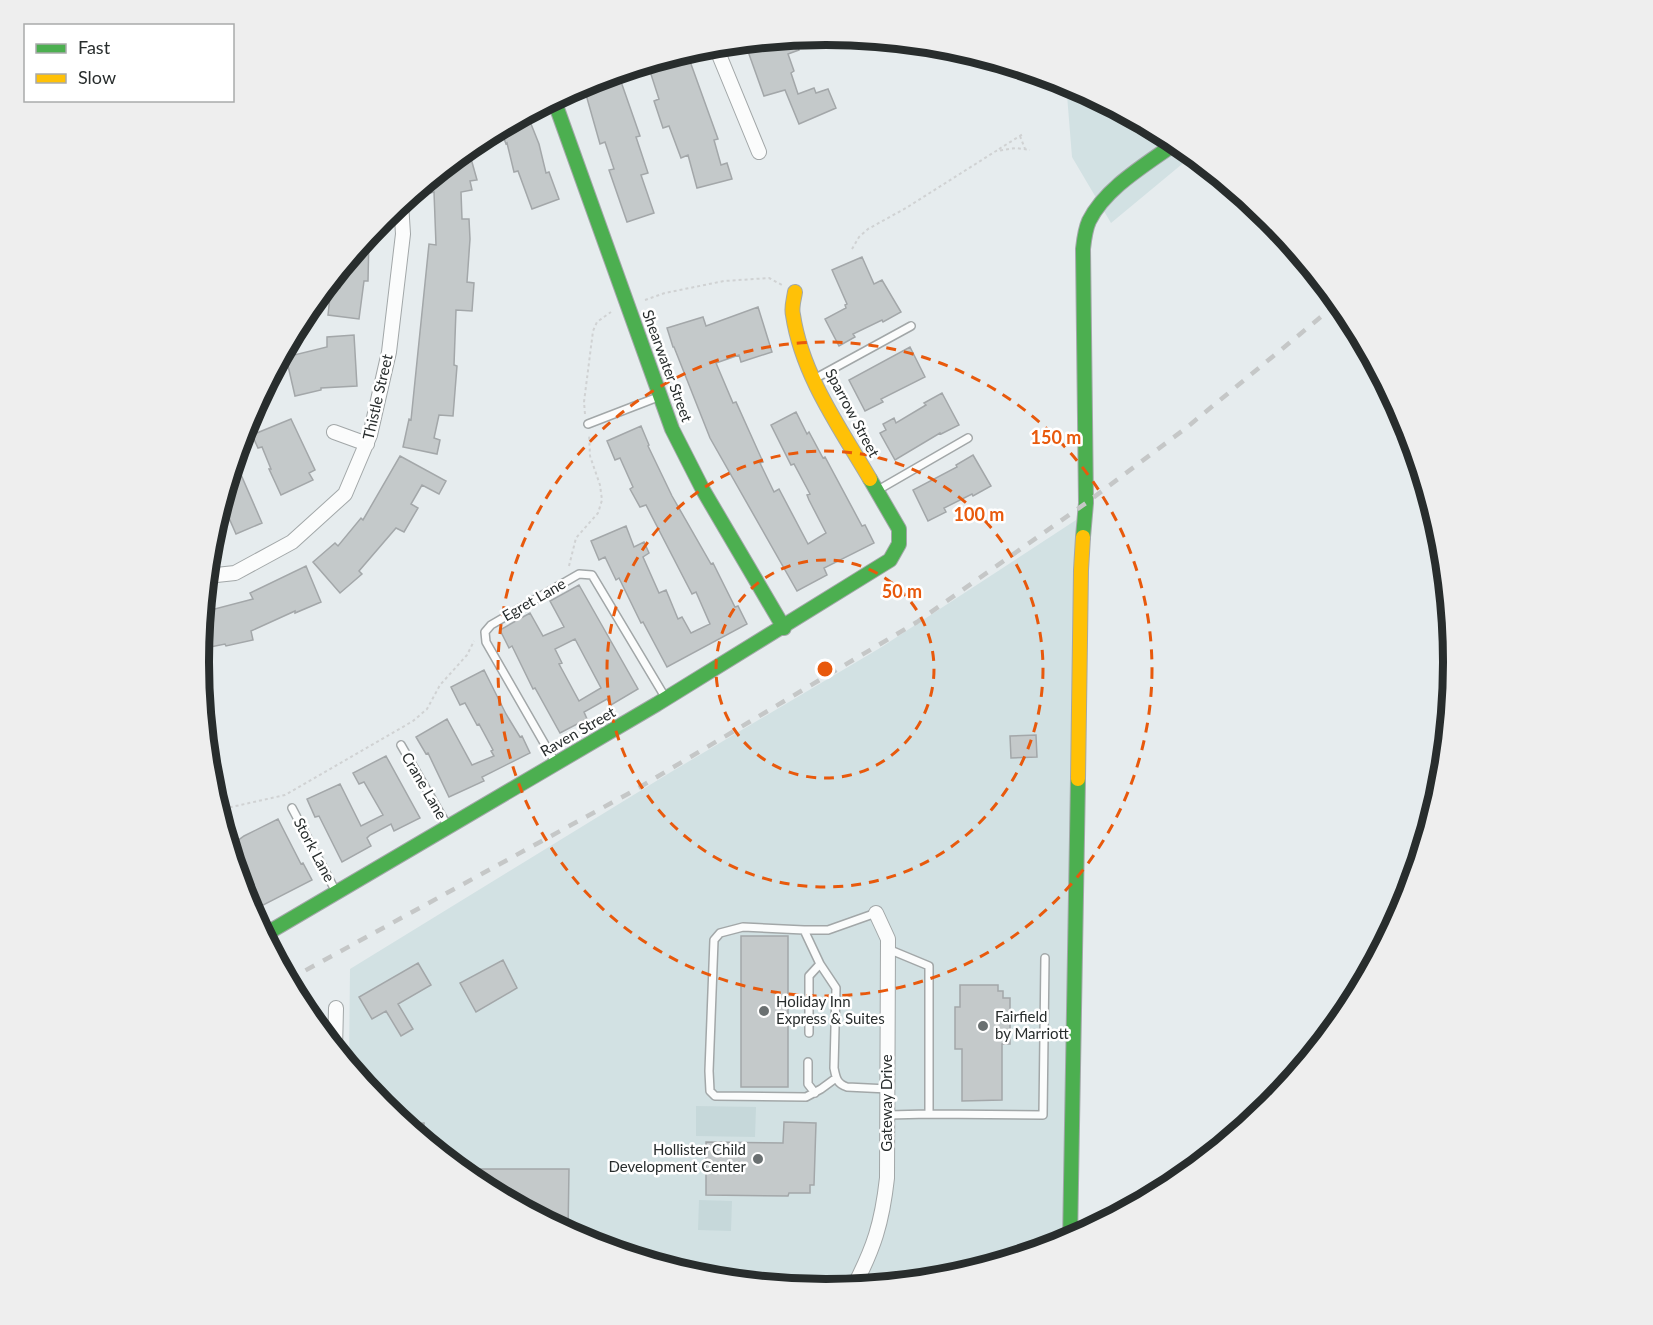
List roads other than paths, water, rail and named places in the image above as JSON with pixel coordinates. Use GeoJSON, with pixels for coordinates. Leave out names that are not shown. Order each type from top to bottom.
{"type":"FeatureCollection","features":[{"type":"Feature","properties":{"kind":"street"},"geometry":{"type":"LineString","coordinates":[[720,55],[759,152]]}},
{"type":"Feature","properties":{"kind":"street","name":"Shearwater Street"},"geometry":{"type":"LineString","coordinates":[[557,107],[672,429],[704,490],[784,628]]}},
{"type":"Feature","properties":{"kind":"street"},"geometry":{"type":"LineString","coordinates":[[1070,1230],[1081,570],[1086,503],[1083,249],[1086,231],[1098,207],[1141,168],[1169,148]]}},
{"type":"Feature","properties":{"kind":"street","name":"Thistle Street"},"geometry":{"type":"LineString","coordinates":[[215,575],[234,573],[292,542],[345,494],[367,444],[389,352],[403,234],[402,215]]}},
{"type":"Feature","properties":{"kind":"street","name":"Sparrow Street"},"geometry":{"type":"LineString","coordinates":[[795,292],[792,313],[796,334],[814,379],[828,408],[899,529],[899,544]]}},
{"type":"Feature","properties":{"kind":"street"},"geometry":{"type":"LineString","coordinates":[[334,432],[367,444]]}},
{"type":"Feature","properties":{"kind":"street","name":"Raven Street"},"geometry":{"type":"LineString","coordinates":[[271,931],[784,628],[890,560],[899,544]]}},
{"type":"Feature","properties":{"kind":"street","name":"Gateway Drive"},"geometry":{"type":"LineString","coordinates":[[858,1279],[870,1256],[883,1211],[886,1178],[888,939],[876,913]]}},
{"type":"Feature","properties":{"kind":"street"},"geometry":{"type":"LineString","coordinates":[[335,1036],[336,1008]]}},
{"type":"Feature","properties":{"kind":"lane"},"geometry":{"type":"LineString","coordinates":[[814,379],[911,326]]}},
{"type":"Feature","properties":{"kind":"lane"},"geometry":{"type":"LineString","coordinates":[[588,424],[660,396]]}},
{"type":"Feature","properties":{"kind":"lane"},"geometry":{"type":"LineString","coordinates":[[876,491],[968,438]]}},
{"type":"Feature","properties":{"kind":"lane","name":"Egret Lane"},"geometry":{"type":"LineString","coordinates":[[556,764],[486,642],[485,632],[491,625],[569,579],[583,573],[592,575],[666,699]]}},
{"type":"Feature","properties":{"kind":"lane","name":"Crane Lane"},"geometry":{"type":"LineString","coordinates":[[401,745],[448,827]]}},
{"type":"Feature","properties":{"kind":"lane","name":"Stork Lane"},"geometry":{"type":"LineString","coordinates":[[292,808],[336,893]]}},
{"type":"Feature","properties":{"kind":"lane"},"geometry":{"type":"LineString","coordinates":[[836,1078],[806,1097],[715,1096],[710,1091],[714,940],[720,933],[743,927],[828,930],[876,913]]}},
{"type":"Feature","properties":{"kind":"lane"},"geometry":{"type":"LineString","coordinates":[[804,930],[820,964],[836,988],[834,1068],[836,1078],[841,1085],[847,1087],[888,1089]]}},
{"type":"Feature","properties":{"kind":"lane"},"geometry":{"type":"LineString","coordinates":[[888,949],[929,966],[929,1114]]}},
{"type":"Feature","properties":{"kind":"lane"},"geometry":{"type":"LineString","coordinates":[[888,1115],[1044,1115],[1045,958]]}},
{"type":"Feature","properties":{"kind":"lane"},"geometry":{"type":"LineString","coordinates":[[809,1033],[808,976],[820,964]]}},
{"type":"Feature","properties":{"kind":"lane"},"geometry":{"type":"LineString","coordinates":[[808,1062],[808,1084],[815,1093]]}},
{"type":"Feature","properties":{"kind":"railway"},"geometry":{"type":"LineString","coordinates":[[295,976],[635,790],[917,622],[1086,503],[1186,428],[1332,308]]}},
{"type":"Feature","properties":{"kind":"place","name":"Holiday Inn Express & Suites"},"geometry":{"type":"Point","coordinates":[764,1011]}},
{"type":"Feature","properties":{"kind":"place","name":"Fairfield by Marriott"},"geometry":{"type":"Point","coordinates":[983,1026]}},
{"type":"Feature","properties":{"kind":"place","name":"Hollister Child Development Center"},"geometry":{"type":"Point","coordinates":[758,1159]}}]}
